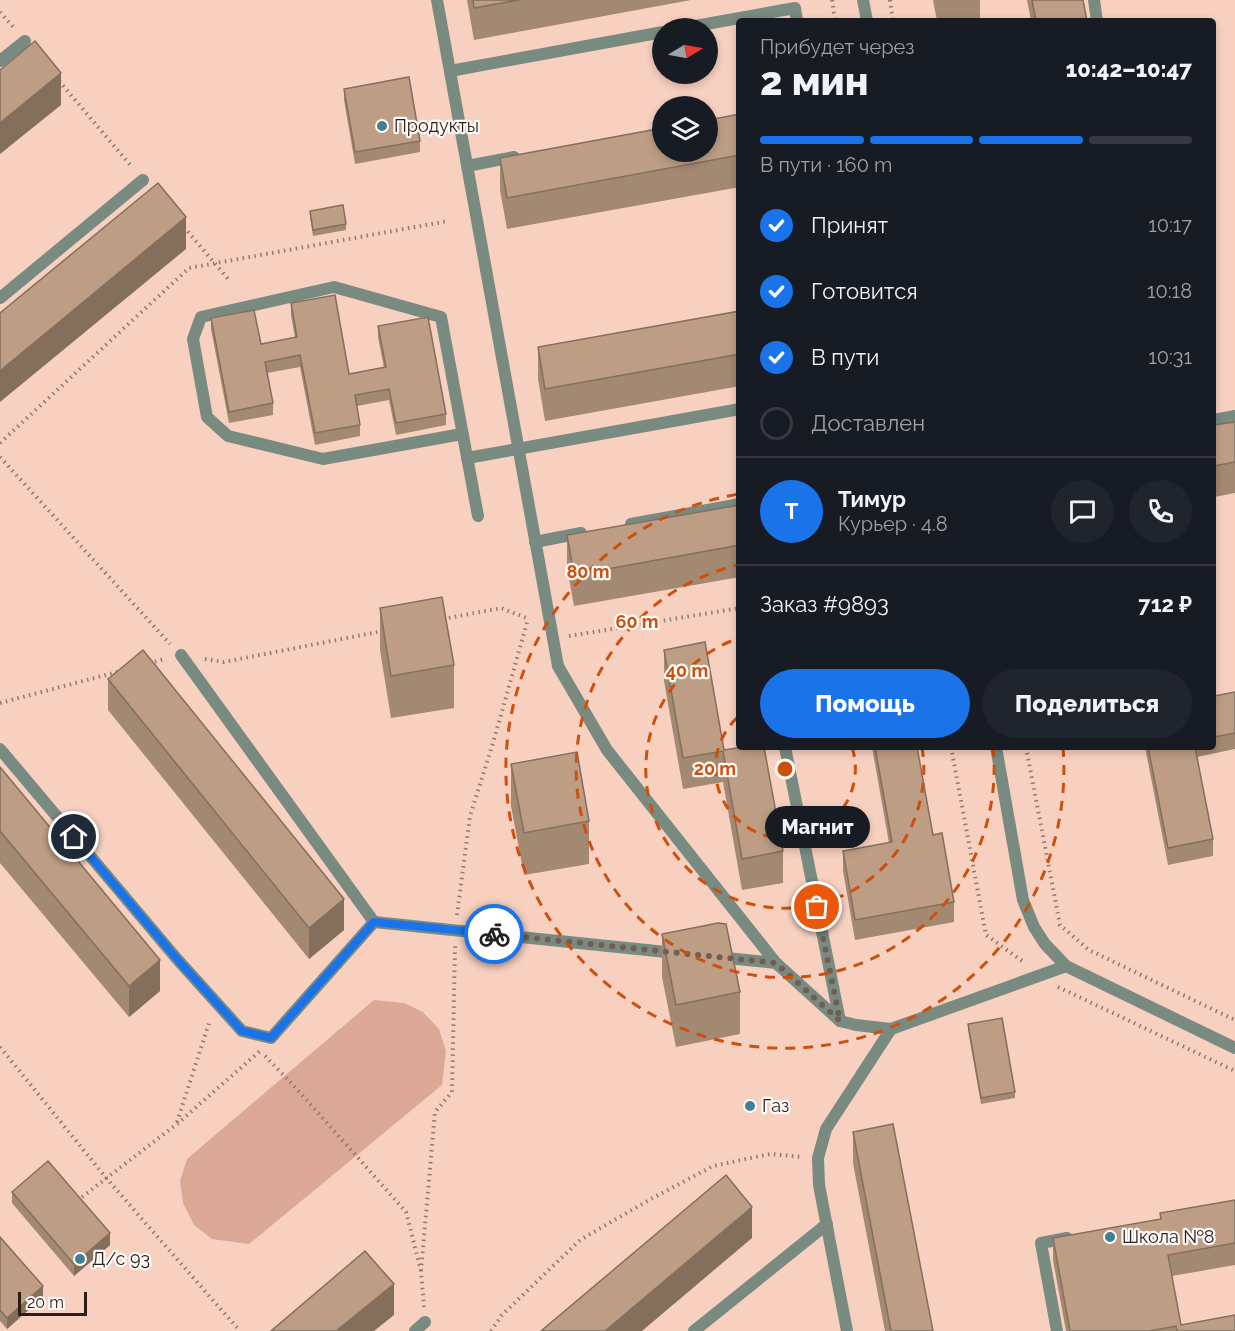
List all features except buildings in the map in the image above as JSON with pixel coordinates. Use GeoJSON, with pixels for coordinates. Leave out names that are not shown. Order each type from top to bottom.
{"type":"FeatureCollection","features":[{"type":"Feature","properties":{"kind":"street"},"geometry":{"type":"LineString","coordinates":[[437,0],[558,666],[607,750],[776,963],[840,1021],[891,1029],[1066,966]]}},
{"type":"Feature","properties":{"kind":"street"},"geometry":{"type":"LineString","coordinates":[[863,0],[866,18]]}},
{"type":"Feature","properties":{"kind":"street"},"geometry":{"type":"LineString","coordinates":[[1094,0],[1097,18]]}},
{"type":"Feature","properties":{"kind":"street"},"geometry":{"type":"LineString","coordinates":[[740,18],[795,8],[797,18]]}},
{"type":"Feature","properties":{"kind":"street"},"geometry":{"type":"LineString","coordinates":[[718,22],[736,19]]}},
{"type":"Feature","properties":{"kind":"street"},"geometry":{"type":"LineString","coordinates":[[450,71],[652,34]]}},
{"type":"Feature","properties":{"kind":"street"},"geometry":{"type":"LineString","coordinates":[[0,61],[25,41]]}},
{"type":"Feature","properties":{"kind":"street"},"geometry":{"type":"LineString","coordinates":[[467,166],[525,156]]}},
{"type":"Feature","properties":{"kind":"street"},"geometry":{"type":"LineString","coordinates":[[0,297],[143,180]]}},
{"type":"Feature","properties":{"kind":"street"},"geometry":{"type":"LineString","coordinates":[[462,434],[324,459],[228,436],[207,417],[193,339],[201,317],[334,287],[441,317],[478,516]]}},
{"type":"Feature","properties":{"kind":"street"},"geometry":{"type":"LineString","coordinates":[[467,459],[736,410]]}},
{"type":"Feature","properties":{"kind":"street"},"geometry":{"type":"LineString","coordinates":[[1216,420],[1235,416]]}},
{"type":"Feature","properties":{"kind":"street"},"geometry":{"type":"LineString","coordinates":[[615,527],[736,505]]}},
{"type":"Feature","properties":{"kind":"street"},"geometry":{"type":"LineString","coordinates":[[535,542],[592,531]]}},
{"type":"Feature","properties":{"kind":"street"},"geometry":{"type":"LineString","coordinates":[[180,655],[374,922],[776,963]]}},
{"type":"Feature","properties":{"kind":"street"},"geometry":{"type":"LineString","coordinates":[[0,749],[177,959],[242,1031],[271,1038],[374,922]]}},
{"type":"Feature","properties":{"kind":"street"},"geometry":{"type":"LineString","coordinates":[[785,750],[840,1021]]}},
{"type":"Feature","properties":{"kind":"street"},"geometry":{"type":"LineString","coordinates":[[997,750],[1023,900],[1034,927],[1045,944],[1066,966],[1235,1048]]}},
{"type":"Feature","properties":{"kind":"street"},"geometry":{"type":"LineString","coordinates":[[847,1331],[819,1185],[818,1158],[826,1129],[891,1029]]}},
{"type":"Feature","properties":{"kind":"street"},"geometry":{"type":"LineString","coordinates":[[694,1331],[827,1224]]}},
{"type":"Feature","properties":{"kind":"street"},"geometry":{"type":"LineString","coordinates":[[1057,1331],[1041,1243],[1076,1236]]}},
{"type":"Feature","properties":{"kind":"street"},"geometry":{"type":"LineString","coordinates":[[415,1331],[425,1322]]}},
{"type":"Feature","properties":{"kind":"path"},"geometry":{"type":"LineString","coordinates":[[832,0],[835,18]]}},
{"type":"Feature","properties":{"kind":"path"},"geometry":{"type":"LineString","coordinates":[[890,0],[893,18]]}},
{"type":"Feature","properties":{"kind":"path"},"geometry":{"type":"LineString","coordinates":[[0,12],[25,41]]}},
{"type":"Feature","properties":{"kind":"path"},"geometry":{"type":"LineString","coordinates":[[54,76],[143,180]]}},
{"type":"Feature","properties":{"kind":"path"},"geometry":{"type":"LineString","coordinates":[[179,222],[229,280]]}},
{"type":"Feature","properties":{"kind":"path"},"geometry":{"type":"LineString","coordinates":[[0,457],[180,655]]}},
{"type":"Feature","properties":{"kind":"path"},"geometry":{"type":"LineString","coordinates":[[432,621],[501,608],[571,636],[736,609]]}},
{"type":"Feature","properties":{"kind":"path"},"geometry":{"type":"LineString","coordinates":[[147,664],[180,655],[224,662],[386,631]]}},
{"type":"Feature","properties":{"kind":"path"},"geometry":{"type":"LineString","coordinates":[[0,703],[124,670]]}},
{"type":"Feature","properties":{"kind":"path"},"geometry":{"type":"LineString","coordinates":[[1027,750],[1060,925],[1089,950],[1235,1020]]}},
{"type":"Feature","properties":{"kind":"path"},"geometry":{"type":"LineString","coordinates":[[177,1124],[216,1002]]}},
{"type":"Feature","properties":{"kind":"path"},"geometry":{"type":"LineString","coordinates":[[242,1031],[296,1088],[405,1212],[421,1271],[425,1322]]}},
{"type":"Feature","properties":{"kind":"path"},"geometry":{"type":"LineString","coordinates":[[0,1047],[107,1179],[239,1330]]}},
{"type":"Feature","properties":{"kind":"path"},"geometry":{"type":"LineString","coordinates":[[82,1197],[177,1124],[260,1051]]}},
{"type":"Feature","properties":{"kind":"path"},"geometry":{"type":"LineString","coordinates":[[491,1331],[502,1315],[580,1240],[713,1166],[770,1154],[818,1158]]}},
{"type":"Feature","properties":{"kind":"shaded area"},"geometry":{"type":"Polygon","coordinates":[[[374,1000],[404,1003],[423,1012],[439,1029],[446,1051],[442,1085],[249,1244],[212,1239],[194,1225],[183,1203],[180,1181],[187,1159],[374,1000]]]}},
{"type":"Feature","properties":{"kind":"way so far"},"geometry":{"type":"LineString","coordinates":[[494,934],[776,963],[811,992],[840,1021],[817,907]]}},
{"type":"Feature","properties":{"kind":"place","name":"Продукты"},"geometry":{"type":"Point","coordinates":[382,126]}},
{"type":"Feature","properties":{"kind":"place","name":"Магнит"},"geometry":{"type":"Point","coordinates":[817,907]}},
{"type":"Feature","properties":{"kind":"place","name":"Газ"},"geometry":{"type":"Point","coordinates":[750,1106]}},
{"type":"Feature","properties":{"kind":"place","name":"Школа №8"},"geometry":{"type":"Point","coordinates":[1110,1237]}},
{"type":"Feature","properties":{"kind":"place","name":"Д/с 93"},"geometry":{"type":"Point","coordinates":[80,1259]}},
{"type":"Feature","properties":{"kind":"route"},"geometry":{"type":"LineString","coordinates":[[74,837],[177,959],[242,1031],[271,1038],[374,922],[494,934]]}}]}
